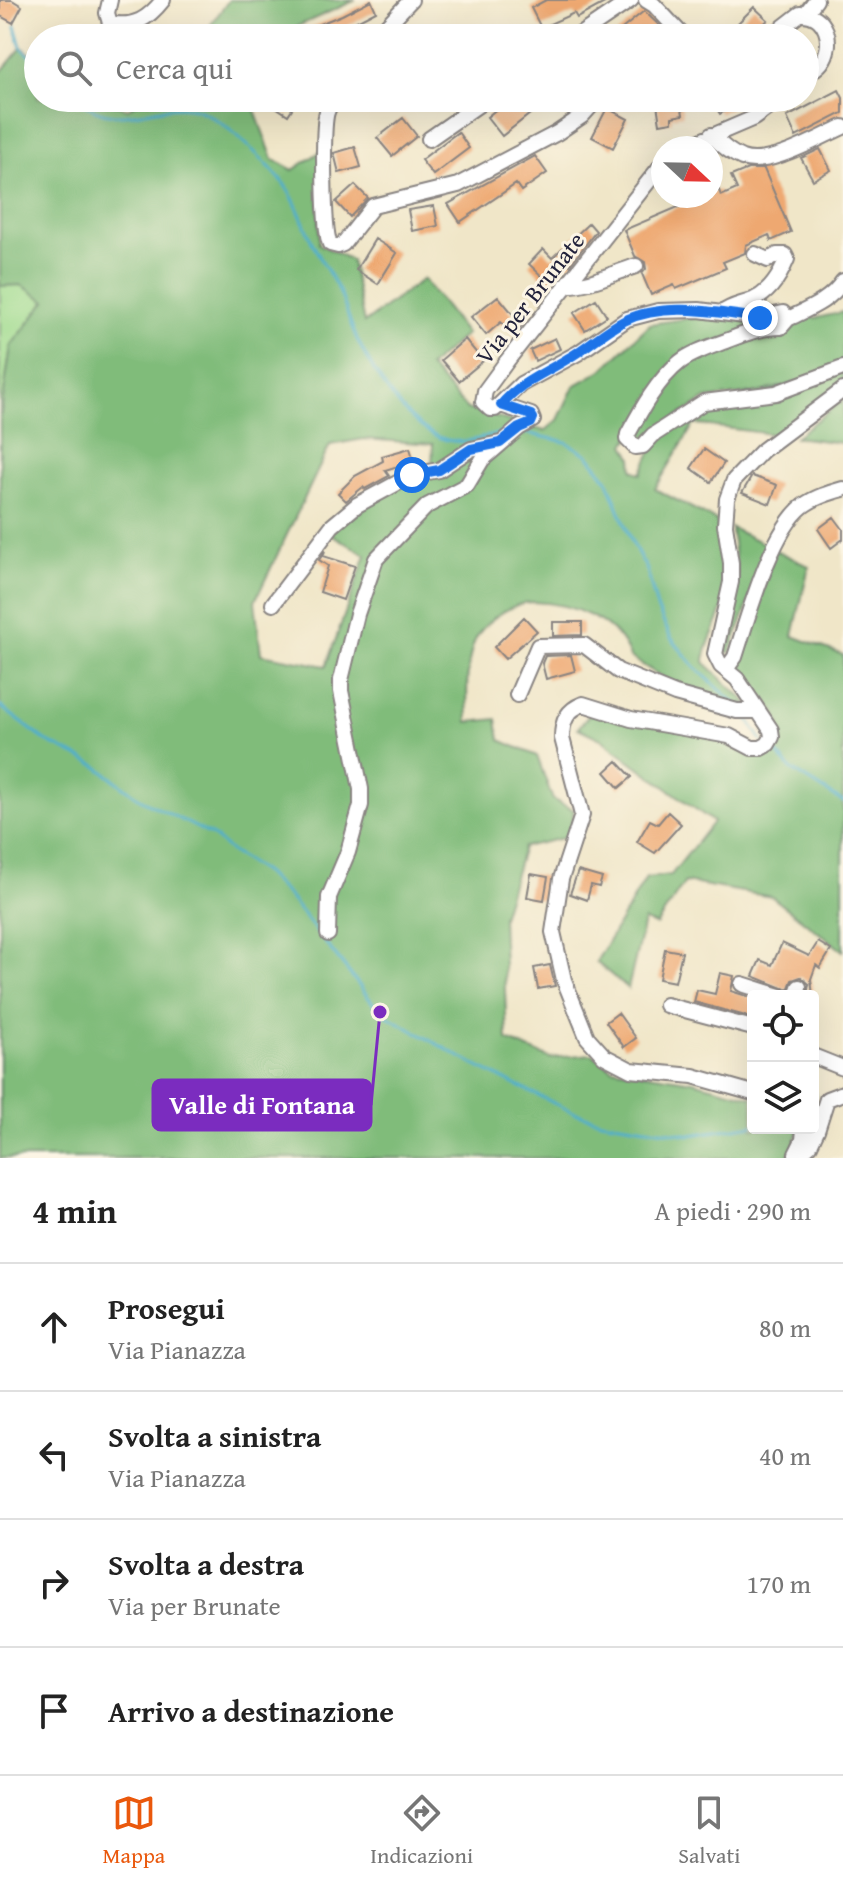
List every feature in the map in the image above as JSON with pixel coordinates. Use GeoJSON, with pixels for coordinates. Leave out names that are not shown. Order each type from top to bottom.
{"type":"FeatureCollection","features":[{"type":"Feature","properties":{"kind":"street"},"geometry":{"type":"LineString","coordinates":[[110,0],[107,13],[110,23],[115,24]]}},
{"type":"Feature","properties":{"kind":"street"},"geometry":{"type":"LineString","coordinates":[[136,24],[153,13],[163,0]]}},
{"type":"Feature","properties":{"kind":"street"},"geometry":{"type":"LineString","coordinates":[[388,24],[411,0]]}},
{"type":"Feature","properties":{"kind":"street"},"geometry":{"type":"LineString","coordinates":[[596,24],[631,0]]}},
{"type":"Feature","properties":{"kind":"street"},"geometry":{"type":"LineString","coordinates":[[646,0],[672,24]]}},
{"type":"Feature","properties":{"kind":"street"},"geometry":{"type":"LineString","coordinates":[[787,24],[800,14],[804,6],[816,0]]}},
{"type":"Feature","properties":{"kind":"street"},"geometry":{"type":"LineString","coordinates":[[804,6],[822,21],[827,38],[826,51],[819,65]]}},
{"type":"Feature","properties":{"kind":"street"},"geometry":{"type":"LineString","coordinates":[[328,112],[327,237],[330,244],[338,246],[343,244],[373,206],[458,185],[557,133],[586,112]]}},
{"type":"Feature","properties":{"kind":"street"},"geometry":{"type":"LineString","coordinates":[[429,139],[468,112]]}},
{"type":"Feature","properties":{"kind":"street"},"geometry":{"type":"LineString","coordinates":[[762,112],[711,135],[741,158],[762,160],[843,127]]}},
{"type":"Feature","properties":{"kind":"street","name":"Via per Brunate"},"geometry":{"type":"LineString","coordinates":[[651,178],[485,391],[483,402],[486,406],[495,409],[521,384],[578,353],[627,319],[658,311],[699,310],[760,318],[783,313],[788,319]]}},
{"type":"Feature","properties":{"kind":"street"},"geometry":{"type":"LineString","coordinates":[[722,313],[732,306],[756,299],[778,279],[787,259],[785,255],[777,255],[768,260],[755,254]]}},
{"type":"Feature","properties":{"kind":"street"},"geometry":{"type":"LineString","coordinates":[[566,285],[579,286],[636,266]]}},
{"type":"Feature","properties":{"kind":"street"},"geometry":{"type":"LineString","coordinates":[[843,281],[837,291],[817,306],[788,319],[781,327],[746,333],[698,351],[678,363],[659,384],[631,427],[628,434],[630,444],[643,446],[653,435],[704,402],[776,393],[843,368]]}},
{"type":"Feature","properties":{"kind":"street"},"geometry":{"type":"LineString","coordinates":[[747,1091],[693,1076],[631,1070],[604,1056],[580,1024],[564,980],[553,932],[561,879],[582,815],[562,738],[562,727],[572,708],[583,704],[631,719],[729,736],[752,748],[768,744],[772,737],[771,730],[727,668],[717,661],[715,646],[726,613],[731,582],[725,525],[729,490],[742,470],[763,450],[843,390]]}},
{"type":"Feature","properties":{"kind":"street"},"geometry":{"type":"LineString","coordinates":[[328,934],[329,897],[348,852],[361,805],[361,789],[341,680],[371,567],[427,506],[467,485],[482,460],[509,436],[531,423],[533,418],[501,405]]}},
{"type":"Feature","properties":{"kind":"street"},"geometry":{"type":"LineString","coordinates":[[273,604],[332,526],[357,505],[412,475],[439,470],[471,449],[509,436]]}},
{"type":"Feature","properties":{"kind":"street"},"geometry":{"type":"LineString","coordinates":[[727,668],[735,657],[760,583],[782,531],[804,506],[843,489]]}},
{"type":"Feature","properties":{"kind":"street"},"geometry":{"type":"LineString","coordinates":[[517,695],[538,646],[584,645],[618,671],[675,694],[737,711],[758,711]]}},
{"type":"Feature","properties":{"kind":"street"},"geometry":{"type":"LineString","coordinates":[[742,984],[761,990]]}},
{"type":"Feature","properties":{"kind":"street"},"geometry":{"type":"LineString","coordinates":[[666,1005],[747,1026]]}},
{"type":"Feature","properties":{"kind":"street"},"geometry":{"type":"LineString","coordinates":[[819,1058],[843,1068]]}},
{"type":"Feature","properties":{"kind":"street"},"geometry":{"type":"LineString","coordinates":[[796,1154],[810,1145],[827,1099],[843,1093]]}},
{"type":"Feature","properties":{"kind":"street"},"geometry":{"type":"LineString","coordinates":[[796,1154],[802,1134]]}},
{"type":"Feature","properties":{"kind":"green space"},"geometry":{"type":"Polygon","coordinates":[[[229,0],[356,0],[302,24],[211,24],[229,0]]]}},
{"type":"Feature","properties":{"kind":"green space"},"geometry":{"type":"Polygon","coordinates":[[[22,47],[24,112],[255,112],[273,159],[293,170],[320,152],[319,244],[351,260],[364,323],[423,279],[466,334],[429,367],[467,409],[545,431],[558,420],[574,386],[602,370],[650,324],[697,317],[767,322],[685,355],[625,445],[632,457],[633,470],[641,474],[658,441],[673,427],[694,415],[744,396],[843,372],[843,386],[779,435],[694,424],[655,489],[717,521],[725,596],[704,662],[749,704],[717,701],[686,690],[630,657],[624,644],[604,624],[577,610],[548,603],[519,605],[490,621],[480,632],[471,651],[468,676],[468,722],[497,719],[500,740],[537,756],[553,800],[574,810],[568,837],[523,847],[502,917],[507,1040],[550,1058],[592,1054],[612,1068],[693,1081],[747,1095],[747,1134],[798,1134],[786,1158],[0,1158],[0,420],[11,346],[46,301],[21,285],[0,286],[0,73],[22,47]],[[364,439],[330,445],[255,601],[261,654],[326,666],[366,555],[326,531],[432,467],[433,444],[364,439]]]}},
{"type":"Feature","properties":{"kind":"green space"},"geometry":{"type":"Polygon","coordinates":[[[21,285],[46,300],[11,346],[0,420],[0,286],[21,285]]]}},
{"type":"Feature","properties":{"kind":"green space"},"geometry":{"type":"Polygon","coordinates":[[[843,312],[843,365],[776,390],[706,399],[637,439],[635,431],[649,406],[682,366],[699,356],[749,339],[780,335],[808,317],[843,312]]]}},
{"type":"Feature","properties":{"kind":"green space"},"geometry":{"type":"Polygon","coordinates":[[[843,400],[843,443],[795,437],[843,400]]]}},
{"type":"Feature","properties":{"kind":"green space"},"geometry":{"type":"Polygon","coordinates":[[[731,528],[769,546],[728,653],[723,647],[735,597],[737,573],[731,528]]]}},
{"type":"Feature","properties":{"kind":"green space"},"geometry":{"type":"Polygon","coordinates":[[[775,550],[809,566],[793,636],[843,655],[843,951],[772,897],[685,882],[656,925],[644,921],[628,989],[596,962],[646,878],[671,875],[713,822],[601,739],[578,728],[590,714],[600,713],[732,741],[769,756],[779,739],[778,720],[767,701],[737,670],[775,550]]]}},
{"type":"Feature","properties":{"kind":"building"},"geometry":{"type":"Polygon","coordinates":[[[0,0],[12,0],[22,6],[13,23],[0,16],[0,0]]]}},
{"type":"Feature","properties":{"kind":"building"},"geometry":{"type":"Polygon","coordinates":[[[371,0],[376,11],[351,24],[319,24],[371,0]]]}},
{"type":"Feature","properties":{"kind":"building"},"geometry":{"type":"Polygon","coordinates":[[[546,0],[610,0],[577,18],[574,13],[550,24],[539,24],[531,8],[546,0]]]}},
{"type":"Feature","properties":{"kind":"building"},"geometry":{"type":"Polygon","coordinates":[[[754,7],[768,20],[763,24],[737,24],[754,7]]]}},
{"type":"Feature","properties":{"kind":"building"},"geometry":{"type":"Polygon","coordinates":[[[644,11],[658,24],[628,24],[644,11]]]}},
{"type":"Feature","properties":{"kind":"building"},"geometry":{"type":"Polygon","coordinates":[[[839,90],[843,98],[843,113],[796,137],[787,117],[797,112],[819,112],[819,100],[839,90]]]}},
{"type":"Feature","properties":{"kind":"building"},"geometry":{"type":"Polygon","coordinates":[[[493,112],[532,112],[502,136],[487,117],[493,112]]]}},
{"type":"Feature","properties":{"kind":"building"},"geometry":{"type":"Polygon","coordinates":[[[605,112],[615,112],[628,119],[613,148],[592,137],[605,112]]]}},
{"type":"Feature","properties":{"kind":"building"},"geometry":{"type":"Polygon","coordinates":[[[658,112],[683,112],[683,115],[672,117],[672,122],[660,124],[658,112]]]}},
{"type":"Feature","properties":{"kind":"building"},"geometry":{"type":"Polygon","coordinates":[[[403,118],[417,136],[392,156],[377,138],[403,118]]]}},
{"type":"Feature","properties":{"kind":"building"},"geometry":{"type":"Polygon","coordinates":[[[458,132],[469,148],[433,175],[421,160],[458,132]]]}},
{"type":"Feature","properties":{"kind":"building"},"geometry":{"type":"Polygon","coordinates":[[[355,147],[361,167],[339,173],[334,153],[355,147]]]}},
{"type":"Feature","properties":{"kind":"building"},"geometry":{"type":"Polygon","coordinates":[[[820,149],[831,170],[813,180],[801,158],[820,149]]]}},
{"type":"Feature","properties":{"kind":"building"},"geometry":{"type":"Polygon","coordinates":[[[535,156],[547,173],[521,191],[516,184],[460,222],[448,204],[535,156]]]}},
{"type":"Feature","properties":{"kind":"building"},"geometry":{"type":"Polygon","coordinates":[[[748,169],[764,169],[791,232],[771,241],[769,235],[746,245],[745,253],[723,262],[726,268],[676,289],[674,285],[651,295],[642,274],[646,269],[645,262],[635,256],[624,230],[676,208],[723,208],[723,195],[737,189],[731,176],[748,169]]]}},
{"type":"Feature","properties":{"kind":"building"},"geometry":{"type":"Polygon","coordinates":[[[355,185],[368,198],[350,217],[336,202],[355,185]]]}},
{"type":"Feature","properties":{"kind":"building"},"geometry":{"type":"Polygon","coordinates":[[[434,206],[438,226],[412,231],[408,210],[434,206]]]}},
{"type":"Feature","properties":{"kind":"building"},"geometry":{"type":"Polygon","coordinates":[[[589,223],[596,231],[570,265],[566,261],[548,282],[529,264],[543,249],[552,258],[589,223]]]}},
{"type":"Feature","properties":{"kind":"building"},"geometry":{"type":"Polygon","coordinates":[[[375,239],[397,253],[378,284],[356,270],[375,239]]]}},
{"type":"Feature","properties":{"kind":"building"},"geometry":{"type":"Polygon","coordinates":[[[498,296],[522,325],[515,335],[501,322],[486,335],[471,317],[498,296]]]}},
{"type":"Feature","properties":{"kind":"building"},"geometry":{"type":"Polygon","coordinates":[[[596,299],[607,316],[585,330],[574,313],[596,299]]]}},
{"type":"Feature","properties":{"kind":"building"},"geometry":{"type":"Polygon","coordinates":[[[555,338],[560,349],[535,361],[530,350],[555,338]]]}},
{"type":"Feature","properties":{"kind":"building"},"geometry":{"type":"Polygon","coordinates":[[[465,339],[483,361],[459,381],[441,360],[465,339]]]}},
{"type":"Feature","properties":{"kind":"building"},"geometry":{"type":"Polygon","coordinates":[[[410,448],[414,461],[385,470],[389,476],[365,489],[363,487],[346,501],[338,493],[355,476],[383,461],[382,456],[410,448]]]}},
{"type":"Feature","properties":{"kind":"building"},"geometry":{"type":"Polygon","coordinates":[[[704,449],[724,463],[711,482],[691,468],[704,449]]]}},
{"type":"Feature","properties":{"kind":"building"},"geometry":{"type":"Polygon","coordinates":[[[752,476],[777,485],[770,504],[742,493],[752,476]]]}},
{"type":"Feature","properties":{"kind":"building"},"geometry":{"type":"Polygon","coordinates":[[[834,517],[843,529],[843,539],[831,548],[818,529],[834,517]]]}},
{"type":"Feature","properties":{"kind":"building"},"geometry":{"type":"Polygon","coordinates":[[[325,551],[323,556],[355,566],[343,600],[320,592],[328,566],[319,560],[325,551]]]}},
{"type":"Feature","properties":{"kind":"building"},"geometry":{"type":"Polygon","coordinates":[[[524,617],[537,631],[505,659],[494,647],[524,617]]]}},
{"type":"Feature","properties":{"kind":"building"},"geometry":{"type":"Polygon","coordinates":[[[553,622],[582,622],[582,635],[553,636],[553,622]]]}},
{"type":"Feature","properties":{"kind":"building"},"geometry":{"type":"Polygon","coordinates":[[[571,655],[575,671],[546,679],[542,663],[545,656],[571,655]]]}},
{"type":"Feature","properties":{"kind":"building"},"geometry":{"type":"Polygon","coordinates":[[[617,761],[632,777],[619,788],[605,772],[617,761]]]}},
{"type":"Feature","properties":{"kind":"building"},"geometry":{"type":"Polygon","coordinates":[[[668,812],[681,824],[655,853],[637,842],[650,820],[658,824],[668,812]]]}},
{"type":"Feature","properties":{"kind":"building"},"geometry":{"type":"Polygon","coordinates":[[[578,871],[602,878],[599,887],[591,885],[587,900],[570,894],[578,871]]]}},
{"type":"Feature","properties":{"kind":"building"},"geometry":{"type":"Polygon","coordinates":[[[531,874],[548,877],[544,900],[527,897],[531,874]]]}},
{"type":"Feature","properties":{"kind":"building"},"geometry":{"type":"Polygon","coordinates":[[[818,942],[831,950],[820,968],[816,965],[811,979],[812,990],[808,990],[809,984],[801,977],[792,980],[788,990],[753,976],[760,960],[772,965],[782,943],[809,956],[818,942]]]}},
{"type":"Feature","properties":{"kind":"building"},"geometry":{"type":"Polygon","coordinates":[[[665,949],[682,952],[675,982],[659,979],[665,949]]]}},
{"type":"Feature","properties":{"kind":"building"},"geometry":{"type":"Polygon","coordinates":[[[550,965],[555,986],[538,989],[534,968],[550,965]]]}},
{"type":"Feature","properties":{"kind":"building"},"geometry":{"type":"Polygon","coordinates":[[[720,973],[734,976],[731,991],[747,996],[747,1016],[694,1002],[697,990],[715,994],[720,973]]]}},
{"type":"Feature","properties":{"kind":"building"},"geometry":{"type":"Polygon","coordinates":[[[618,1013],[636,1038],[624,1047],[606,1022],[618,1013]]]}},
{"type":"Feature","properties":{"kind":"waterway"},"geometry":{"type":"LineString","coordinates":[[15,26],[24,50]]}},
{"type":"Feature","properties":{"kind":"waterway"},"geometry":{"type":"LineString","coordinates":[[102,112],[123,115],[144,112]]}},
{"type":"Feature","properties":{"kind":"waterway"},"geometry":{"type":"LineString","coordinates":[[202,112],[242,140],[286,187],[340,293],[364,353],[382,383],[406,413],[419,425],[447,440],[470,441],[506,432]]}},
{"type":"Feature","properties":{"kind":"waterway"},"geometry":{"type":"LineString","coordinates":[[522,432],[566,442],[588,455],[607,479],[632,542],[647,570],[657,608],[671,638],[696,668],[737,705]]}},
{"type":"Feature","properties":{"kind":"waterway"},"geometry":{"type":"LineString","coordinates":[[0,706],[46,741],[95,765],[140,799],[213,836],[265,873],[290,898],[380,1012],[480,1068],[573,1112],[601,1121],[691,1135],[747,1126]]}},
{"type":"Feature","properties":{"kind":"waterway"},"geometry":{"type":"LineString","coordinates":[[747,717],[762,741]]}},
{"type":"Feature","properties":{"kind":"waterway"},"geometry":{"type":"LineString","coordinates":[[772,748],[791,769],[843,802]]}},
{"type":"Feature","properties":{"kind":"place","name":"Valle di Fontana"},"geometry":{"type":"Point","coordinates":[380,1012]}},
{"type":"Feature","properties":{"kind":"route"},"geometry":{"type":"LineString","coordinates":[[412,475],[439,470],[471,449],[500,443],[531,423],[531,415],[501,405],[511,392],[578,353],[627,319],[658,311],[699,310],[760,318]]}}]}
